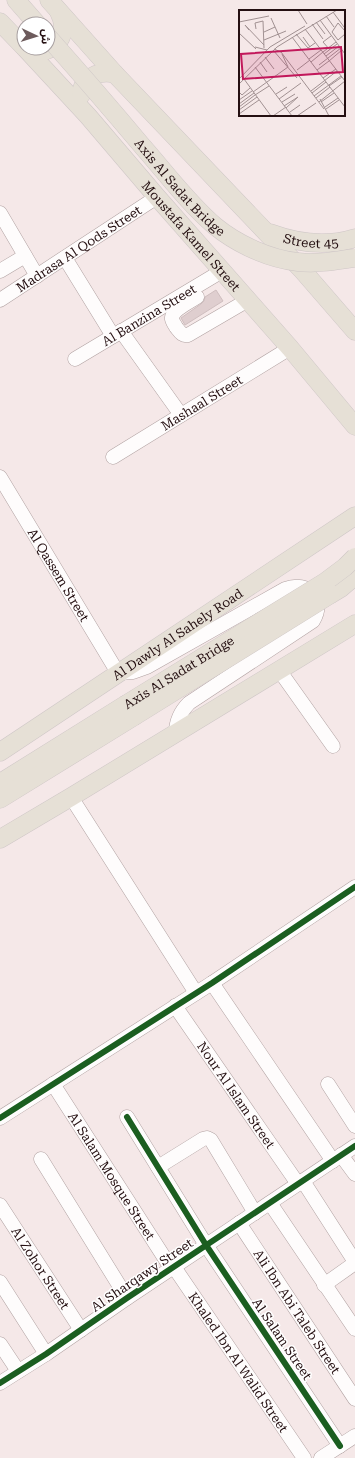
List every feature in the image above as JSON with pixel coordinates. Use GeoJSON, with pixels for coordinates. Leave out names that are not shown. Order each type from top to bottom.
{"type":"FeatureCollection","features":[{"type":"Feature","properties":{"kind":"main road"},"geometry":{"type":"LineString","coordinates":[[16,0],[30,16]]}},
{"type":"Feature","properties":{"kind":"main road"},"geometry":{"type":"LineString","coordinates":[[54,6],[63,18],[64,26],[63,34],[60,41],[56,45]]}},
{"type":"Feature","properties":{"kind":"main road"},"geometry":{"type":"LineString","coordinates":[[54,6],[115,74],[268,233],[355,331]]}},
{"type":"Feature","properties":{"kind":"main road","name":"Moustafa Kamel Street"},"geometry":{"type":"LineString","coordinates":[[0,22],[16,39]]}},
{"type":"Feature","properties":{"kind":"main road","name":"Axis Al Sadat Bridge"},"geometry":{"type":"LineString","coordinates":[[56,46],[201,213],[216,227],[242,244],[270,255],[297,262],[355,258]]}},
{"type":"Feature","properties":{"kind":"main road","name":"Moustafa Kamel Street"},"geometry":{"type":"LineString","coordinates":[[32,56],[88,116],[290,348],[355,426]]}},
{"type":"Feature","properties":{"kind":"main road"},"geometry":{"type":"LineString","coordinates":[[88,116],[83,109],[80,100],[84,84],[90,77],[98,73],[107,72],[115,74]]}},
{"type":"Feature","properties":{"kind":"main road","name":"Street 45"},"geometry":{"type":"LineString","coordinates":[[268,233],[309,243],[337,242],[355,238]]}},
{"type":"Feature","properties":{"kind":"main road","name":"Al Dawly Al Sahely Road"},"geometry":{"type":"LineString","coordinates":[[0,752],[118,673],[350,523]]}},
{"type":"Feature","properties":{"kind":"main road","name":"Axis Al Sadat Bridge"},"geometry":{"type":"LineString","coordinates":[[0,799],[129,711],[325,582],[345,567],[355,557]]}},
{"type":"Feature","properties":{"kind":"main road","name":"Axis Al Sadat Bridge"},"geometry":{"type":"LineString","coordinates":[[0,783],[129,711],[341,588],[355,576]]}},
{"type":"Feature","properties":{"kind":"main road"},"geometry":{"type":"LineString","coordinates":[[0,839],[355,624]]}},
{"type":"Feature","properties":{"kind":"street","name":"Madrasa Al Qods Street"},"geometry":{"type":"LineString","coordinates":[[0,299],[157,197]]}},
{"type":"Feature","properties":{"kind":"street"},"geometry":{"type":"LineString","coordinates":[[0,213],[37,276]]}},
{"type":"Feature","properties":{"kind":"street"},"geometry":{"type":"LineString","coordinates":[[0,271],[25,256]]}},
{"type":"Feature","properties":{"kind":"street"},"geometry":{"type":"LineString","coordinates":[[64,258],[117,334],[181,415]]}},
{"type":"Feature","properties":{"kind":"street"},"geometry":{"type":"LineString","coordinates":[[225,274],[172,313],[172,319],[181,334],[188,335],[248,300]]}},
{"type":"Feature","properties":{"kind":"street","name":"Al Banzina Street"},"geometry":{"type":"LineString","coordinates":[[75,359],[225,274]]}},
{"type":"Feature","properties":{"kind":"street","name":"Mashaal Street"},"geometry":{"type":"LineString","coordinates":[[113,457],[290,348]]}},
{"type":"Feature","properties":{"kind":"street","name":"Al Qassem Street"},"geometry":{"type":"LineString","coordinates":[[0,477],[118,673]]}},
{"type":"Feature","properties":{"kind":"street"},"geometry":{"type":"LineString","coordinates":[[118,673],[140,670],[292,586],[307,588],[313,593],[318,607],[317,615],[313,621],[287,640],[207,691],[185,707],[177,722],[176,733]]}},
{"type":"Feature","properties":{"kind":"street"},"geometry":{"type":"LineString","coordinates":[[262,602],[287,640]]}},
{"type":"Feature","properties":{"kind":"street"},"geometry":{"type":"LineString","coordinates":[[215,629],[242,669]]}},
{"type":"Feature","properties":{"kind":"street"},"geometry":{"type":"LineString","coordinates":[[181,648],[207,691]]}},
{"type":"Feature","properties":{"kind":"street"},"geometry":{"type":"LineString","coordinates":[[279,670],[333,746]]}},
{"type":"Feature","properties":{"kind":"street"},"geometry":{"type":"LineString","coordinates":[[71,797],[196,993]]}},
{"type":"Feature","properties":{"kind":"street"},"geometry":{"type":"LineString","coordinates":[[0,1118],[196,993],[355,887]]}},
{"type":"Feature","properties":{"kind":"street"},"geometry":{"type":"LineString","coordinates":[[212,982],[337,1158],[355,1174]]}},
{"type":"Feature","properties":{"kind":"street","name":"Nour Al Islam Street"},"geometry":{"type":"LineString","coordinates":[[176,1006],[355,1262]]}},
{"type":"Feature","properties":{"kind":"street","name":"Al Salam Mosque Street"},"geometry":{"type":"LineString","coordinates":[[53,1084],[172,1267]]}},
{"type":"Feature","properties":{"kind":"street"},"geometry":{"type":"LineString","coordinates":[[328,1084],[355,1126]]}},
{"type":"Feature","properties":{"kind":"street","name":"Al Salam Street"},"geometry":{"type":"LineString","coordinates":[[126,1117],[206,1245],[340,1446]]}},
{"type":"Feature","properties":{"kind":"street"},"geometry":{"type":"LineString","coordinates":[[158,1167],[207,1138],[211,1140],[255,1213]]}},
{"type":"Feature","properties":{"kind":"street","name":"Al Sharqawy Street"},"geometry":{"type":"LineString","coordinates":[[0,1383],[46,1354],[172,1267],[355,1146]]}},
{"type":"Feature","properties":{"kind":"street"},"geometry":{"type":"LineString","coordinates":[[41,1159],[127,1298]]}},
{"type":"Feature","properties":{"kind":"street"},"geometry":{"type":"LineString","coordinates":[[270,1203],[355,1329]]}},
{"type":"Feature","properties":{"kind":"street","name":"Al Zohor Street"},"geometry":{"type":"LineString","coordinates":[[0,1205],[81,1330]]}},
{"type":"Feature","properties":{"kind":"street","name":"Ali Ibn Abi Taleb Street"},"geometry":{"type":"LineString","coordinates":[[239,1223],[355,1399]]}},
{"type":"Feature","properties":{"kind":"street"},"geometry":{"type":"LineString","coordinates":[[324,1285],[355,1262]]}},
{"type":"Feature","properties":{"kind":"street","name":"Khaled Ibn Al Walid Street"},"geometry":{"type":"LineString","coordinates":[[172,1267],[304,1458]]}},
{"type":"Feature","properties":{"kind":"street"},"geometry":{"type":"LineString","coordinates":[[0,1282],[46,1354]]}},
{"type":"Feature","properties":{"kind":"street"},"geometry":{"type":"LineString","coordinates":[[0,1344],[18,1371]]}},
{"type":"Feature","properties":{"kind":"street"},"geometry":{"type":"LineString","coordinates":[[322,1458],[355,1436]]}},
{"type":"Feature","properties":{"kind":"building"},"geometry":{"type":"Polygon","coordinates":[[[216,290],[223,301],[185,325],[181,318],[201,304],[205,297],[216,290]]]}},
{"type":"Feature","properties":{"kind":"cycle path"},"geometry":{"type":"LineString","coordinates":[[0,1118],[212,983],[355,887]]}},
{"type":"Feature","properties":{"kind":"cycle path"},"geometry":{"type":"LineString","coordinates":[[127,1117],[206,1245],[340,1446]]}},
{"type":"Feature","properties":{"kind":"cycle path"},"geometry":{"type":"LineString","coordinates":[[0,1383],[46,1354],[127,1298],[355,1146]]}}]}
